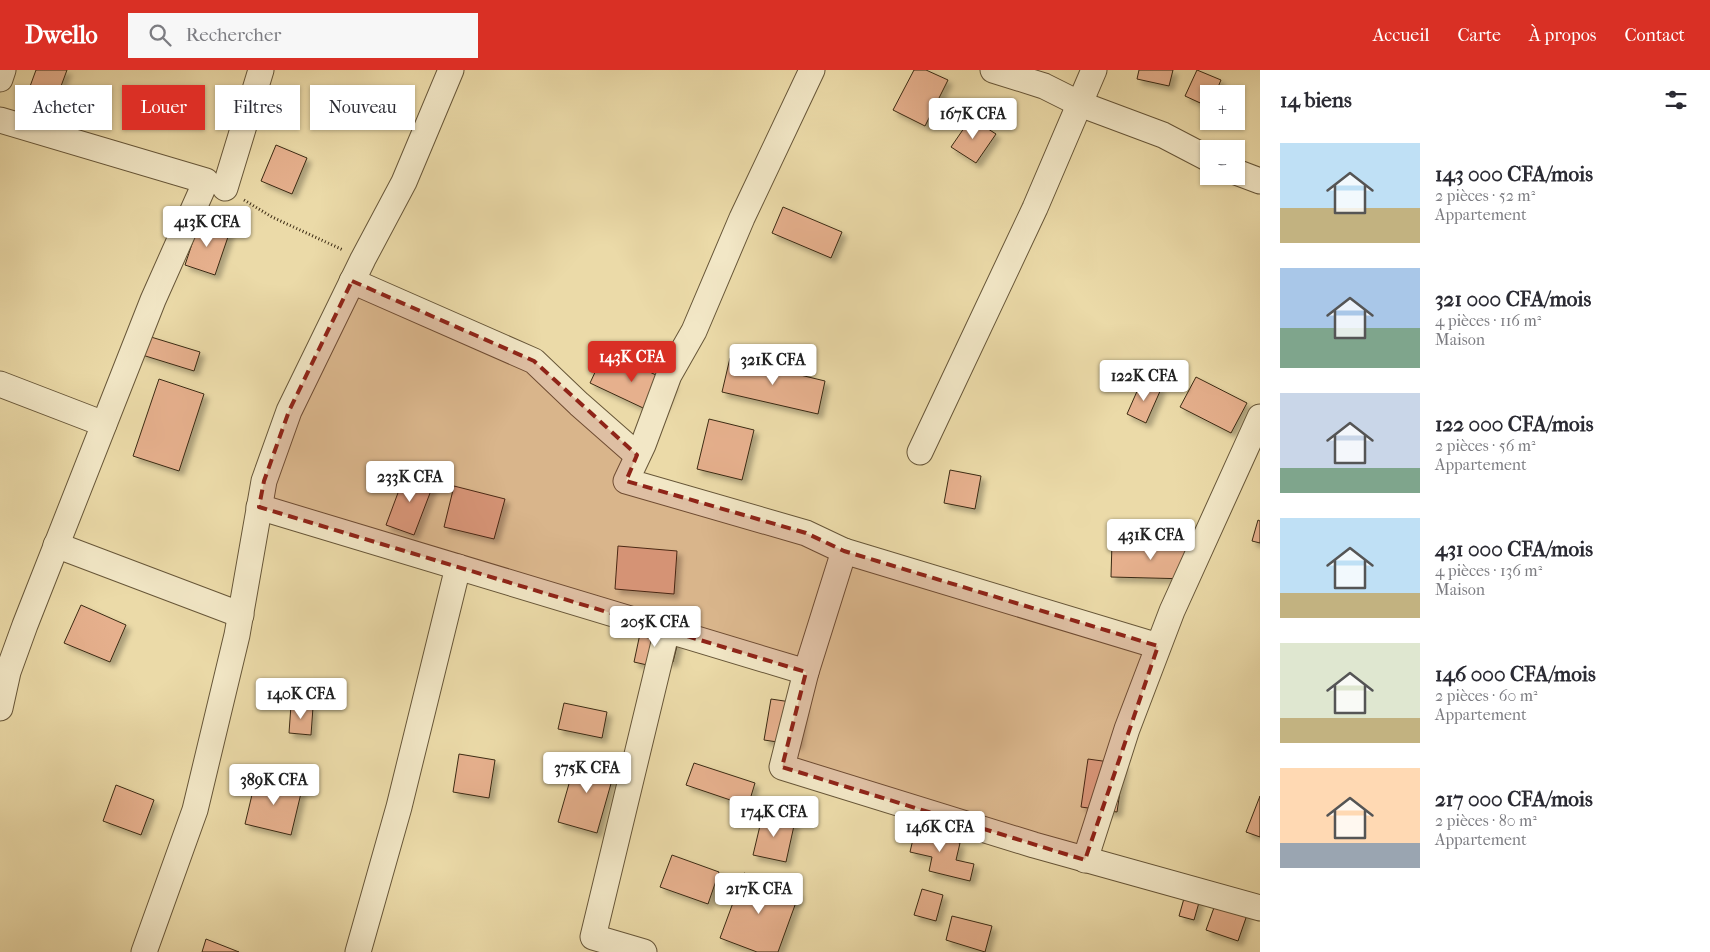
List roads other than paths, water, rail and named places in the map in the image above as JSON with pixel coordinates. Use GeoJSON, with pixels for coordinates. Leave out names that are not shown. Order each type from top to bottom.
{"type":"FeatureCollection","features":[{"type":"Feature","properties":{"kind":"street"},"geometry":{"type":"LineString","coordinates":[[0,79],[3,70]]}},
{"type":"Feature","properties":{"kind":"street"},"geometry":{"type":"LineString","coordinates":[[225,188],[260,70]]}},
{"type":"Feature","properties":{"kind":"street"},"geometry":{"type":"LineString","coordinates":[[144,952],[194,810],[241,615],[264,481],[289,411],[357,270],[404,182],[451,70]]}},
{"type":"Feature","properties":{"kind":"street"},"geometry":{"type":"LineString","coordinates":[[812,70],[742,218],[694,330],[668,375],[626,481],[806,533],[844,551],[1158,646]]}},
{"type":"Feature","properties":{"kind":"street"},"geometry":{"type":"LineString","coordinates":[[993,70],[1044,86],[1080,104],[1163,135],[1200,154]]}},
{"type":"Feature","properties":{"kind":"street"},"geometry":{"type":"LineString","coordinates":[[920,452],[1035,208],[1094,70]]}},
{"type":"Feature","properties":{"kind":"street"},"geometry":{"type":"LineString","coordinates":[[0,120],[206,181],[153,300],[56,545],[8,672],[0,708]]}},
{"type":"Feature","properties":{"kind":"street"},"geometry":{"type":"LineString","coordinates":[[1245,175],[1260,181]]}},
{"type":"Feature","properties":{"kind":"street"},"geometry":{"type":"LineString","coordinates":[[357,270],[534,361],[637,455]]}},
{"type":"Feature","properties":{"kind":"street"},"geometry":{"type":"LineString","coordinates":[[0,384],[104,424]]}},
{"type":"Feature","properties":{"kind":"street"},"geometry":{"type":"LineString","coordinates":[[1085,860],[1127,729],[1158,646],[1260,417]]}},
{"type":"Feature","properties":{"kind":"street"},"geometry":{"type":"LineString","coordinates":[[260,507],[806,672]]}},
{"type":"Feature","properties":{"kind":"street"},"geometry":{"type":"LineString","coordinates":[[56,545],[241,615]]}},
{"type":"Feature","properties":{"kind":"street"},"geometry":{"type":"LineString","coordinates":[[844,551],[806,672],[782,767],[1085,860],[1260,908]]}},
{"type":"Feature","properties":{"kind":"street"},"geometry":{"type":"LineString","coordinates":[[358,952],[399,808],[458,567]]}},
{"type":"Feature","properties":{"kind":"street"},"geometry":{"type":"LineString","coordinates":[[644,952],[593,936],[667,630]]}}]}
